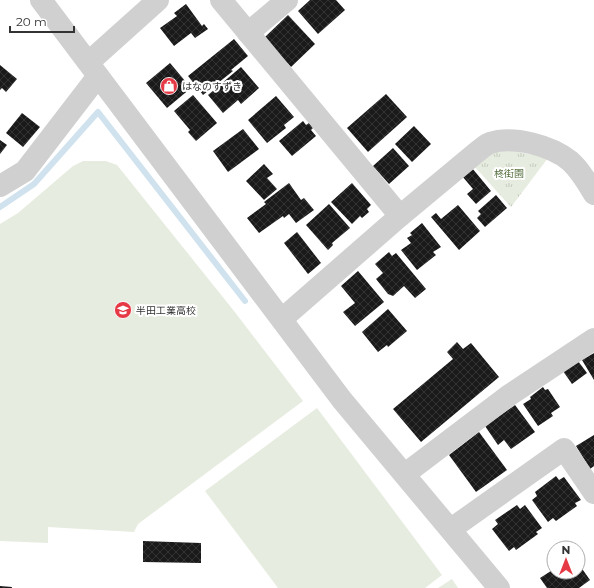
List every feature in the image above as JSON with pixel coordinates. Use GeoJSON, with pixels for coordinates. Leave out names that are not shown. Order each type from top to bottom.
{"type":"FeatureCollection","features":[{"type":"Feature","properties":{"kind":"street"},"geometry":{"type":"LineString","coordinates":[[41,0],[342,400],[499,588]]}},
{"type":"Feature","properties":{"kind":"street"},"geometry":{"type":"LineString","coordinates":[[0,186],[25,171],[94,69],[158,0]]}},
{"type":"Feature","properties":{"kind":"street"},"geometry":{"type":"LineString","coordinates":[[221,0],[400,216]]}},
{"type":"Feature","properties":{"kind":"street"},"geometry":{"type":"LineString","coordinates":[[248,33],[287,0]]}},
{"type":"Feature","properties":{"kind":"street"},"geometry":{"type":"LineString","coordinates":[[282,319],[400,216],[490,143],[506,141],[523,142],[541,146],[556,153],[570,161],[580,172],[594,194]]}},
{"type":"Feature","properties":{"kind":"street"},"geometry":{"type":"LineString","coordinates":[[405,474],[508,396],[594,339]]}},
{"type":"Feature","properties":{"kind":"street"},"geometry":{"type":"LineString","coordinates":[[451,529],[564,449],[594,493]]}},
{"type":"Feature","properties":{"kind":"green space","name":"柊街園"},"geometry":{"type":"Polygon","coordinates":[[[504,149],[548,158],[511,207],[474,166],[493,152],[504,149]]]}},
{"type":"Feature","properties":{"kind":"green space","name":"半田工業高校"},"geometry":{"type":"Polygon","coordinates":[[[83,161],[106,161],[117,165],[234,311],[303,401],[138,524],[134,532],[48,527],[48,543],[0,541],[0,224],[18,213],[73,166],[83,161]]]}},
{"type":"Feature","properties":{"kind":"green space"},"geometry":{"type":"Polygon","coordinates":[[[317,408],[442,575],[425,588],[278,588],[205,491],[317,408]]]}},
{"type":"Feature","properties":{"kind":"green space"},"geometry":{"type":"Polygon","coordinates":[[[452,579],[458,588],[438,588],[452,579]]]}},
{"type":"Feature","properties":{"kind":"building"},"geometry":{"type":"Polygon","coordinates":[[[310,0],[336,0],[345,10],[318,34],[298,11],[310,0]]]}},
{"type":"Feature","properties":{"kind":"building"},"geometry":{"type":"Polygon","coordinates":[[[186,4],[202,26],[204,24],[208,29],[195,38],[191,33],[174,46],[160,28],[177,16],[174,13],[186,4]]]}},
{"type":"Feature","properties":{"kind":"building"},"geometry":{"type":"Polygon","coordinates":[[[288,15],[315,44],[291,67],[264,38],[288,15]]]}},
{"type":"Feature","properties":{"kind":"building"},"geometry":{"type":"Polygon","coordinates":[[[234,39],[248,56],[231,70],[233,71],[203,95],[188,76],[234,39]]]}},
{"type":"Feature","properties":{"kind":"building","name":"はなのすずき"},"geometry":{"type":"Polygon","coordinates":[[[170,63],[191,88],[167,108],[146,83],[170,63]]]}},
{"type":"Feature","properties":{"kind":"building"},"geometry":{"type":"Polygon","coordinates":[[[0,65],[17,79],[6,92],[2,88],[0,90],[0,65]]]}},
{"type":"Feature","properties":{"kind":"building"},"geometry":{"type":"Polygon","coordinates":[[[241,67],[259,88],[241,104],[238,100],[223,113],[208,95],[241,67]]]}},
{"type":"Feature","properties":{"kind":"building"},"geometry":{"type":"Polygon","coordinates":[[[386,94],[407,117],[368,152],[347,128],[386,94]]]}},
{"type":"Feature","properties":{"kind":"building"},"geometry":{"type":"Polygon","coordinates":[[[193,95],[217,123],[196,141],[188,132],[190,130],[174,111],[193,95]]]}},
{"type":"Feature","properties":{"kind":"building"},"geometry":{"type":"Polygon","coordinates":[[[276,96],[294,117],[284,125],[286,128],[267,143],[248,120],[276,96]]]}},
{"type":"Feature","properties":{"kind":"building"},"geometry":{"type":"Polygon","coordinates":[[[22,113],[40,127],[23,147],[6,133],[22,113]]]}},
{"type":"Feature","properties":{"kind":"building"},"geometry":{"type":"Polygon","coordinates":[[[303,121],[306,125],[309,123],[313,128],[311,130],[316,136],[292,156],[279,141],[303,121]]]}},
{"type":"Feature","properties":{"kind":"building"},"geometry":{"type":"Polygon","coordinates":[[[414,126],[431,144],[412,162],[395,144],[414,126]]]}},
{"type":"Feature","properties":{"kind":"building"},"geometry":{"type":"Polygon","coordinates":[[[243,129],[259,149],[228,172],[213,151],[243,129]]]}},
{"type":"Feature","properties":{"kind":"building"},"geometry":{"type":"Polygon","coordinates":[[[0,140],[7,145],[0,154],[0,140]]]}},
{"type":"Feature","properties":{"kind":"building"},"geometry":{"type":"Polygon","coordinates":[[[393,148],[409,166],[389,184],[373,166],[393,148]]]}},
{"type":"Feature","properties":{"kind":"building"},"geometry":{"type":"Polygon","coordinates":[[[264,164],[273,174],[267,178],[277,189],[264,200],[246,181],[264,164]]]}},
{"type":"Feature","properties":{"kind":"building"},"geometry":{"type":"Polygon","coordinates":[[[472,168],[491,191],[476,204],[467,194],[473,189],[462,176],[472,168]]]}},
{"type":"Feature","properties":{"kind":"building"},"geometry":{"type":"Polygon","coordinates":[[[289,183],[301,200],[304,198],[314,210],[296,223],[289,214],[284,218],[283,216],[259,233],[247,218],[266,204],[264,202],[289,183]]]}},
{"type":"Feature","properties":{"kind":"building"},"geometry":{"type":"Polygon","coordinates":[[[352,183],[371,205],[367,209],[369,212],[362,218],[360,216],[352,224],[331,202],[352,183]]]}},
{"type":"Feature","properties":{"kind":"building"},"geometry":{"type":"Polygon","coordinates":[[[496,195],[507,208],[485,227],[477,218],[481,214],[478,211],[496,195]]]}},
{"type":"Feature","properties":{"kind":"building"},"geometry":{"type":"Polygon","coordinates":[[[329,204],[350,228],[332,243],[333,245],[328,250],[306,225],[329,204]]]}},
{"type":"Feature","properties":{"kind":"building"},"geometry":{"type":"Polygon","coordinates":[[[458,205],[480,231],[459,250],[431,217],[436,213],[441,219],[458,205]]]}},
{"type":"Feature","properties":{"kind":"building"},"geometry":{"type":"Polygon","coordinates":[[[422,223],[441,247],[433,252],[436,255],[417,270],[401,250],[411,243],[407,238],[412,235],[410,233],[422,223]]]}},
{"type":"Feature","properties":{"kind":"building"},"geometry":{"type":"Polygon","coordinates":[[[297,232],[321,263],[308,274],[284,243],[297,232]]]}},
{"type":"Feature","properties":{"kind":"building"},"geometry":{"type":"Polygon","coordinates":[[[389,252],[392,256],[396,253],[426,289],[415,298],[404,286],[393,296],[388,294],[376,279],[383,273],[375,264],[389,252]]]}},
{"type":"Feature","properties":{"kind":"building"},"geometry":{"type":"Polygon","coordinates":[[[358,271],[384,302],[355,326],[343,312],[355,303],[341,286],[358,271]]]}},
{"type":"Feature","properties":{"kind":"building"},"geometry":{"type":"Polygon","coordinates":[[[388,309],[407,331],[388,347],[387,345],[378,352],[362,332],[388,309]]]}},
{"type":"Feature","properties":{"kind":"building"},"geometry":{"type":"Polygon","coordinates":[[[457,342],[463,349],[471,343],[499,377],[421,442],[393,409],[453,359],[447,352],[457,342]]]}},
{"type":"Feature","properties":{"kind":"building"},"geometry":{"type":"Polygon","coordinates":[[[594,353],[594,380],[582,360],[594,353]]]}},
{"type":"Feature","properties":{"kind":"building"},"geometry":{"type":"Polygon","coordinates":[[[578,361],[587,373],[572,384],[563,371],[578,361]]]}},
{"type":"Feature","properties":{"kind":"building"},"geometry":{"type":"Polygon","coordinates":[[[543,387],[545,390],[548,389],[560,407],[551,413],[553,416],[538,426],[523,404],[531,399],[530,397],[543,387]]]}},
{"type":"Feature","properties":{"kind":"building"},"geometry":{"type":"Polygon","coordinates":[[[515,405],[535,432],[511,449],[504,440],[498,445],[485,426],[515,405]]]}},
{"type":"Feature","properties":{"kind":"building"},"geometry":{"type":"Polygon","coordinates":[[[479,432],[507,470],[476,492],[449,455],[479,432]]]}},
{"type":"Feature","properties":{"kind":"building"},"geometry":{"type":"Polygon","coordinates":[[[594,435],[594,466],[590,469],[576,446],[594,435]]]}},
{"type":"Feature","properties":{"kind":"building"},"geometry":{"type":"Polygon","coordinates":[[[556,476],[559,480],[564,477],[581,500],[575,503],[577,506],[556,521],[553,518],[548,522],[532,500],[537,496],[535,492],[556,476]]]}},
{"type":"Feature","properties":{"kind":"building"},"geometry":{"type":"Polygon","coordinates":[[[517,505],[520,509],[525,505],[542,528],[536,532],[538,534],[516,550],[514,547],[509,551],[492,529],[498,524],[495,520],[517,505]]]}},
{"type":"Feature","properties":{"kind":"building"},"geometry":{"type":"Polygon","coordinates":[[[143,541],[201,543],[201,563],[143,562],[143,541]]]}},
{"type":"Feature","properties":{"kind":"building"},"geometry":{"type":"Polygon","coordinates":[[[546,574],[546,580],[586,580],[586,574],[590,580],[579,588],[547,588],[540,578],[546,574]]]}},
{"type":"Feature","properties":{"kind":"building"},"geometry":{"type":"Polygon","coordinates":[[[0,586],[12,587],[12,588],[0,588],[0,586]]]}},
{"type":"Feature","properties":{"kind":"waterway"},"geometry":{"type":"LineString","coordinates":[[0,207],[34,184],[98,112],[245,301]]}},
{"type":"Feature","properties":{"kind":"place","name":"はなのすずき"},"geometry":{"type":"Point","coordinates":[169,86]}},
{"type":"Feature","properties":{"kind":"place","name":"半田工業高校"},"geometry":{"type":"Point","coordinates":[123,310]}}]}
